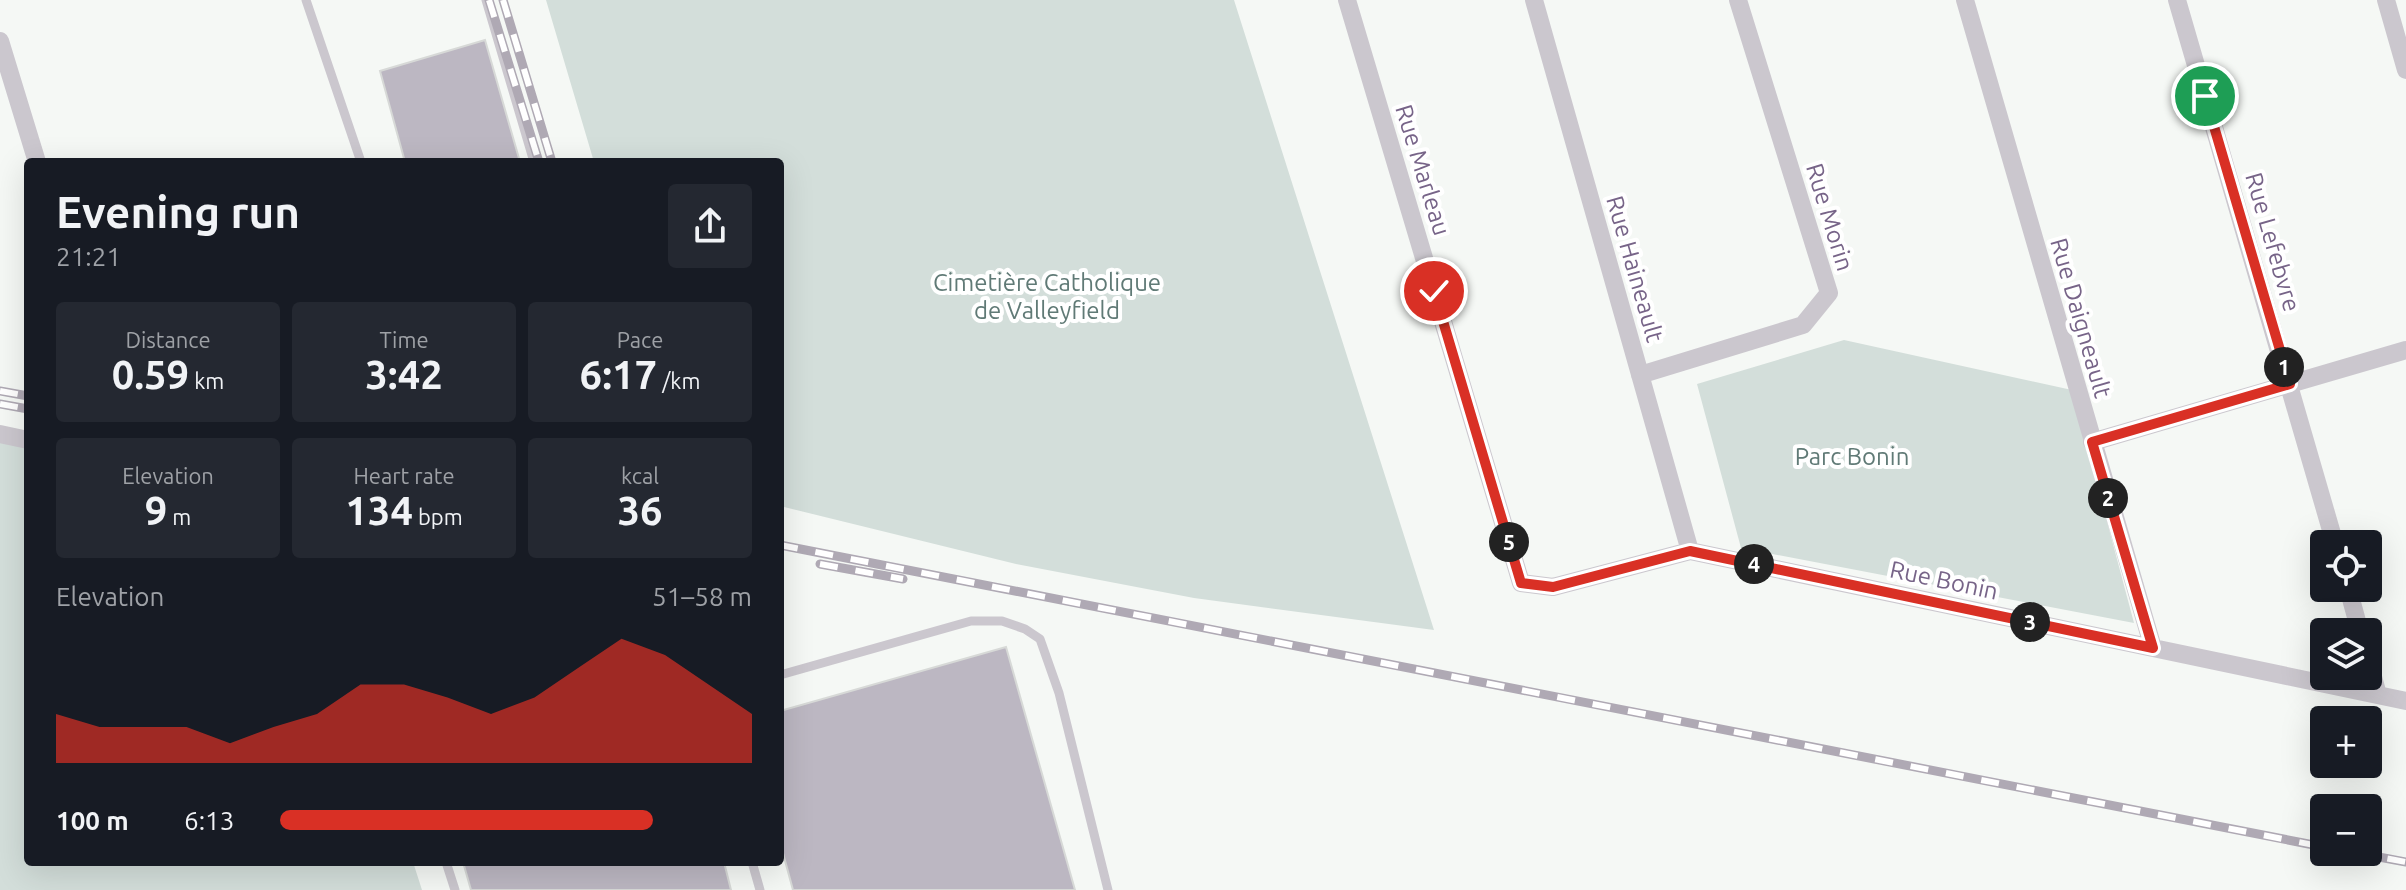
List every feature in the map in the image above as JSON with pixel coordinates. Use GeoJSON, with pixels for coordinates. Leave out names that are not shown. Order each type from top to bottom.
{"type":"FeatureCollection","features":[{"type":"Feature","properties":{"kind":"street","name":"Rue Marleau"},"geometry":{"type":"LineString","coordinates":[[1347,0],[1521,583]]}},
{"type":"Feature","properties":{"kind":"street","name":"Rue Haineault"},"geometry":{"type":"LineString","coordinates":[[1534,0],[1690,551]]}},
{"type":"Feature","properties":{"kind":"street","name":"Rue Morin"},"geometry":{"type":"LineString","coordinates":[[1640,375],[1803,325],[1829,293],[1738,0]]}},
{"type":"Feature","properties":{"kind":"street","name":"Rue Daigneault"},"geometry":{"type":"LineString","coordinates":[[1965,0],[2153,648]]}},
{"type":"Feature","properties":{"kind":"street","name":"Rue Lefebvre"},"geometry":{"type":"LineString","coordinates":[[2177,0],[2331,530]]}},
{"type":"Feature","properties":{"kind":"street"},"geometry":{"type":"LineString","coordinates":[[2386,0],[2406,70]]}},
{"type":"Feature","properties":{"kind":"street"},"geometry":{"type":"LineString","coordinates":[[0,41],[36,158]]}},
{"type":"Feature","properties":{"kind":"street"},"geometry":{"type":"LineString","coordinates":[[2092,442],[2406,350]]}},
{"type":"Feature","properties":{"kind":"street"},"geometry":{"type":"LineString","coordinates":[[0,434],[24,439]]}},
{"type":"Feature","properties":{"kind":"street","name":"Rue Bonin"},"geometry":{"type":"LineString","coordinates":[[1521,583],[1553,587],[1690,551],[2406,701]]}},
{"type":"Feature","properties":{"kind":"street"},"geometry":{"type":"LineString","coordinates":[[2377,690],[2378,695]]}},
{"type":"Feature","properties":{"kind":"lane"},"geometry":{"type":"LineString","coordinates":[[306,0],[360,158]]}},
{"type":"Feature","properties":{"kind":"lane"},"geometry":{"type":"LineString","coordinates":[[486,0],[533,158]]}},
{"type":"Feature","properties":{"kind":"lane"},"geometry":{"type":"LineString","coordinates":[[784,674],[971,621],[1002,621],[1025,629],[1040,639],[1059,693],[1108,890]]}},
{"type":"Feature","properties":{"kind":"lane"},"geometry":{"type":"LineString","coordinates":[[447,866],[455,890]]}},
{"type":"Feature","properties":{"kind":"lane"},"geometry":{"type":"LineString","coordinates":[[753,866],[760,890]]}},
{"type":"Feature","properties":{"kind":"green space","name":"Cimetière Catholique de Valleyfield"},"geometry":{"type":"Polygon","coordinates":[[[546,0],[1234,0],[1434,630],[1194,598],[1016,564],[784,507],[784,158],[593,158],[546,0]]]}},
{"type":"Feature","properties":{"kind":"green space","name":"Parc Bonin"},"geometry":{"type":"Polygon","coordinates":[[[1844,340],[2072,390],[2134,623],[1741,548],[1697,384],[1844,340]]]}},
{"type":"Feature","properties":{"kind":"green space"},"geometry":{"type":"Polygon","coordinates":[[[0,433],[24,436],[24,866],[414,866],[422,890],[0,890],[0,433]]]}},
{"type":"Feature","properties":{"kind":"building"},"geometry":{"type":"Polygon","coordinates":[[[485,40],[519,158],[404,158],[380,71],[485,40]]]}},
{"type":"Feature","properties":{"kind":"building"},"geometry":{"type":"Polygon","coordinates":[[[1006,647],[1075,890],[793,890],[784,857],[784,710],[1006,647]]]}},
{"type":"Feature","properties":{"kind":"building"},"geometry":{"type":"Polygon","coordinates":[[[464,866],[725,866],[731,890],[471,890],[464,866]]]}},
{"type":"Feature","properties":{"kind":"railway"},"geometry":{"type":"LineString","coordinates":[[489,0],[538,158]]}},
{"type":"Feature","properties":{"kind":"railway"},"geometry":{"type":"LineString","coordinates":[[503,0],[551,158]]}},
{"type":"Feature","properties":{"kind":"railway"},"geometry":{"type":"LineString","coordinates":[[0,391],[24,395]]}},
{"type":"Feature","properties":{"kind":"railway"},"geometry":{"type":"LineString","coordinates":[[0,404],[24,408]]}},
{"type":"Feature","properties":{"kind":"railway"},"geometry":{"type":"LineString","coordinates":[[784,546],[2310,844]]}},
{"type":"Feature","properties":{"kind":"railway"},"geometry":{"type":"LineString","coordinates":[[820,564],[903,579]]}},
{"type":"Feature","properties":{"kind":"railway"},"geometry":{"type":"LineString","coordinates":[[2382,858],[2406,862]]}},
{"type":"Feature","properties":{"kind":"route"},"geometry":{"type":"LineString","coordinates":[[1434,291],[1521,583],[1553,587],[1690,551],[2153,648],[2092,442],[2290,384],[2205,96]]}}]}
